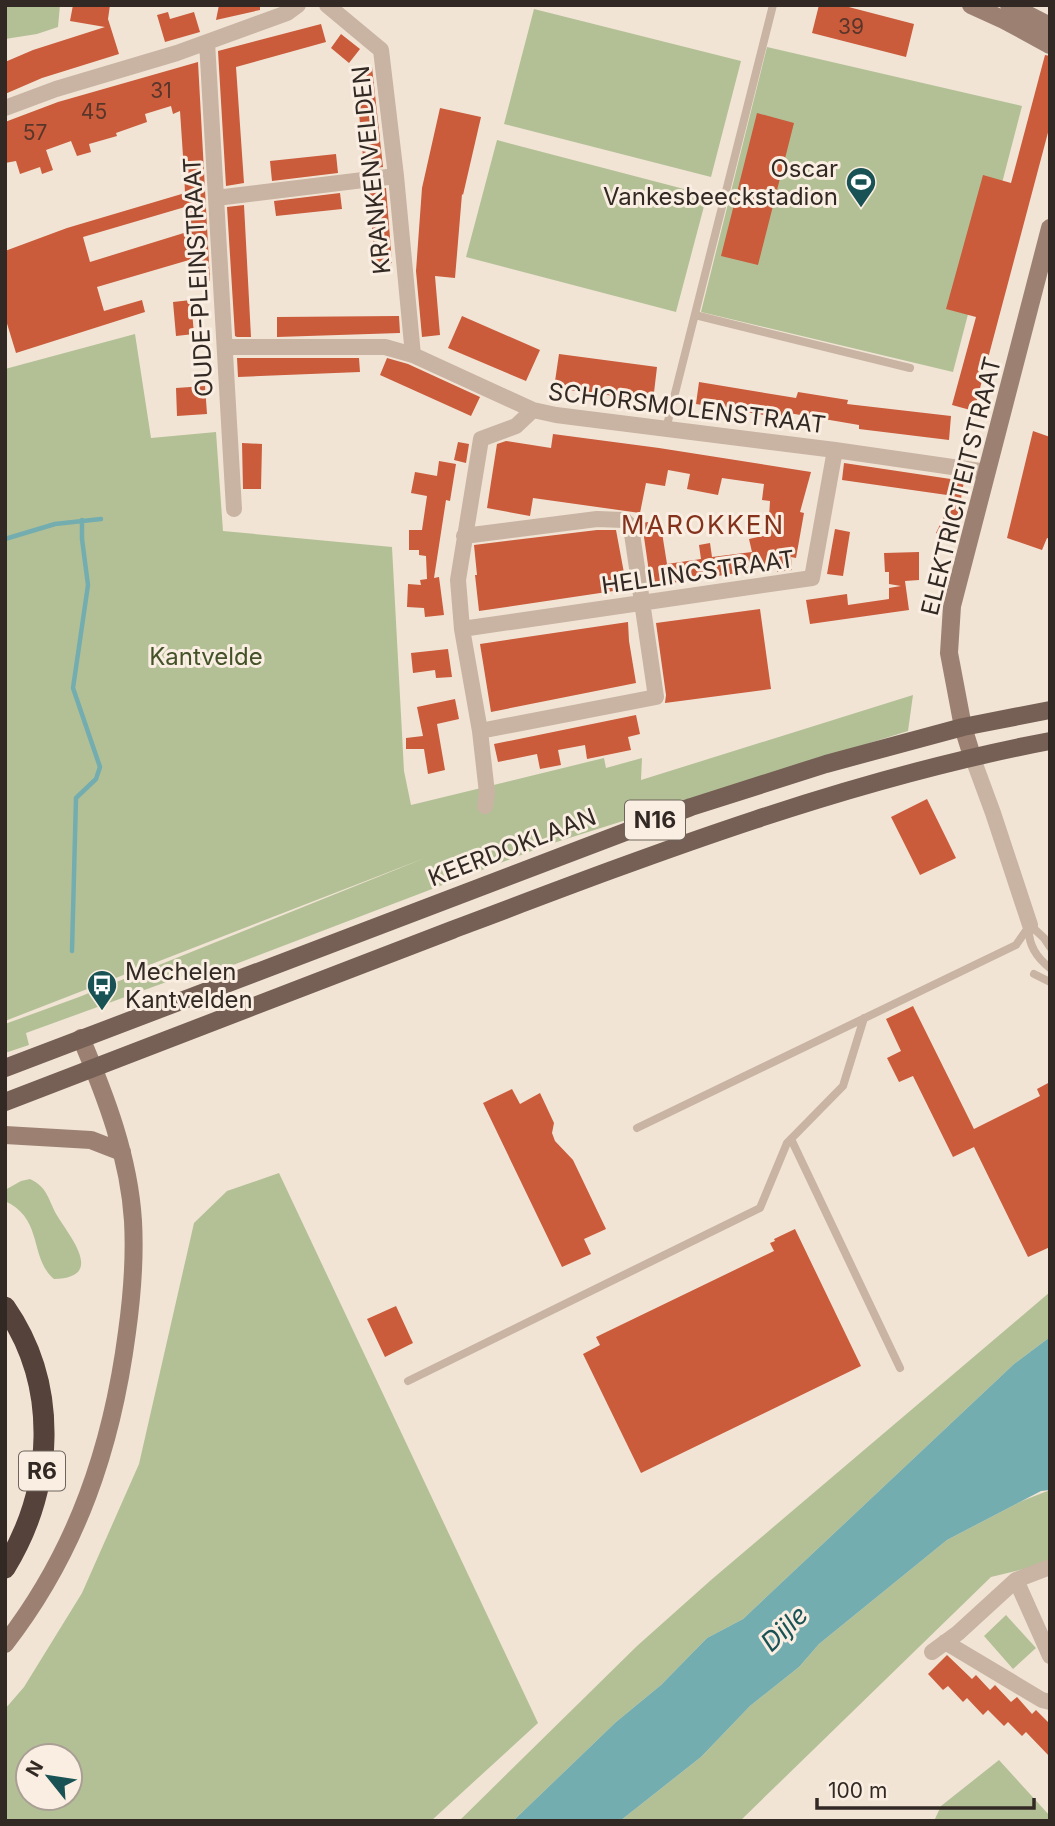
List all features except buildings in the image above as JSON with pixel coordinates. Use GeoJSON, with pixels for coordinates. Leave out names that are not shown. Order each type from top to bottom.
{"type":"FeatureCollection","features":[{"type":"Feature","properties":{"kind":"highway","name":"R6"},"geometry":{"type":"LineString","coordinates":[[5,1307],[35,1367],[45,1437],[44,1458],[32,1509],[5,1568]]}},
{"type":"Feature","properties":{"kind":"main road","name":"KEERDOKLAAN"},"geometry":{"type":"LineString","coordinates":[[81,1038],[691,807],[826,764],[963,727],[1050,710]]}},
{"type":"Feature","properties":{"kind":"main road","name":"N16"},"geometry":{"type":"LineString","coordinates":[[5,1102],[598,874],[751,821],[972,756],[1050,741]]}},
{"type":"Feature","properties":{"kind":"main road","name":"N16"},"geometry":{"type":"LineString","coordinates":[[5,1068],[81,1038]]}},
{"type":"Feature","properties":{"kind":"street"},"geometry":{"type":"LineString","coordinates":[[5,108],[56,89],[177,53],[288,13],[298,5]]}},
{"type":"Feature","properties":{"kind":"street","name":"KRANKENVELDEN"},"geometry":{"type":"LineString","coordinates":[[327,5],[381,50],[413,355]]}},
{"type":"Feature","properties":{"kind":"street"},"geometry":{"type":"LineString","coordinates":[[971,5],[1050,45]]}},
{"type":"Feature","properties":{"kind":"street"},"geometry":{"type":"LineString","coordinates":[[1009,5],[1050,26]]}},
{"type":"Feature","properties":{"kind":"street","name":"OUDE-PLEINSTRAAT"},"geometry":{"type":"LineString","coordinates":[[207,42],[234,509]]}},
{"type":"Feature","properties":{"kind":"street"},"geometry":{"type":"LineString","coordinates":[[216,198],[396,176]]}},
{"type":"Feature","properties":{"kind":"street","name":"ELEKTRICITEITSTRAAT"},"geometry":{"type":"LineString","coordinates":[[972,756],[963,727],[949,653],[952,606],[1050,228]]}},
{"type":"Feature","properties":{"kind":"street","name":"SCHORSMOLENSTRAAT"},"geometry":{"type":"LineString","coordinates":[[225,347],[385,346],[413,355],[533,410],[556,415],[988,472]]}},
{"type":"Feature","properties":{"kind":"street"},"geometry":{"type":"LineString","coordinates":[[485,806],[487,793],[480,731],[462,629],[457,580],[481,439],[516,426],[533,410]]}},
{"type":"Feature","properties":{"kind":"street","name":"HELLINCSTRAAT"},"geometry":{"type":"LineString","coordinates":[[462,629],[812,578],[835,450]]}},
{"type":"Feature","properties":{"kind":"street"},"geometry":{"type":"LineString","coordinates":[[464,536],[597,519],[624,520],[631,527],[656,696],[480,731]]}},
{"type":"Feature","properties":{"kind":"street"},"geometry":{"type":"LineString","coordinates":[[972,756],[1030,925]]}},
{"type":"Feature","properties":{"kind":"street"},"geometry":{"type":"LineString","coordinates":[[5,1644],[39,1596],[68,1543],[93,1483],[121,1378],[132,1289],[133,1222],[114,1120],[81,1038]]}},
{"type":"Feature","properties":{"kind":"street"},"geometry":{"type":"LineString","coordinates":[[5,1135],[90,1140],[122,1153]]}},
{"type":"Feature","properties":{"kind":"street"},"geometry":{"type":"LineString","coordinates":[[1050,1567],[1016,1580],[938,1647],[1050,1702]]}},
{"type":"Feature","properties":{"kind":"street"},"geometry":{"type":"LineString","coordinates":[[1016,1580],[1050,1656]]}},
{"type":"Feature","properties":{"kind":"lane"},"geometry":{"type":"LineString","coordinates":[[666,429],[773,5]]}},
{"type":"Feature","properties":{"kind":"lane"},"geometry":{"type":"LineString","coordinates":[[695,314],[910,368]]}},
{"type":"Feature","properties":{"kind":"lane"},"geometry":{"type":"LineString","coordinates":[[1030,925],[1044,937],[1050,947]]}},
{"type":"Feature","properties":{"kind":"lane"},"geometry":{"type":"LineString","coordinates":[[1030,925],[1028,936],[1034,950],[1050,968]]}},
{"type":"Feature","properties":{"kind":"lane"},"geometry":{"type":"LineString","coordinates":[[637,1128],[1016,945],[1030,925]]}},
{"type":"Feature","properties":{"kind":"lane"},"geometry":{"type":"LineString","coordinates":[[1034,974],[1050,982]]}},
{"type":"Feature","properties":{"kind":"lane"},"geometry":{"type":"LineString","coordinates":[[408,1381],[760,1208],[787,1143],[843,1086],[864,1018]]}},
{"type":"Feature","properties":{"kind":"lane"},"geometry":{"type":"LineString","coordinates":[[791,1139],[900,1368]]}},
{"type":"Feature","properties":{"kind":"green space"},"geometry":{"type":"Polygon","coordinates":[[[5,5],[60,5],[58,27],[37,34],[5,39],[5,5]]]}},
{"type":"Feature","properties":{"kind":"green space"},"geometry":{"type":"Polygon","coordinates":[[[534,9],[741,61],[711,177],[504,124],[534,9]]]}},
{"type":"Feature","properties":{"kind":"green space","name":"Oscar Vankesbeeckstadion"},"geometry":{"type":"Polygon","coordinates":[[[767,47],[1022,106],[953,372],[701,312],[767,47]]]}},
{"type":"Feature","properties":{"kind":"green space"},"geometry":{"type":"Polygon","coordinates":[[[497,140],[707,195],[676,312],[466,257],[497,140]]]}},
{"type":"Feature","properties":{"kind":"green space","name":"Kantvelde"},"geometry":{"type":"Polygon","coordinates":[[[135,334],[151,438],[216,432],[223,531],[392,547],[404,771],[411,805],[604,758],[606,768],[642,758],[641,780],[913,695],[908,731],[547,845],[186,983],[183,976],[26,1033],[29,1045],[5,1053],[5,1024],[425,858],[5,1021],[5,369],[135,334]]]}},
{"type":"Feature","properties":{"kind":"green space"},"geometry":{"type":"Polygon","coordinates":[[[279,1173],[538,1723],[431,1821],[5,1821],[5,1709],[24,1687],[82,1593],[139,1464],[194,1223],[227,1191],[279,1173]]]}},
{"type":"Feature","properties":{"kind":"green space"},"geometry":{"type":"Polygon","coordinates":[[[30,1179],[45,1191],[80,1256],[78,1272],[69,1277],[54,1279],[46,1270],[26,1218],[5,1201],[5,1190],[30,1179]]]}},
{"type":"Feature","properties":{"kind":"green space"},"geometry":{"type":"Polygon","coordinates":[[[1050,1292],[1050,1337],[1014,1364],[743,1619],[707,1638],[661,1685],[616,1722],[513,1821],[459,1821],[637,1646],[1050,1292]]]}},
{"type":"Feature","properties":{"kind":"green space"},"geometry":{"type":"Polygon","coordinates":[[[1050,1490],[1050,1560],[991,1577],[740,1821],[620,1821],[701,1757],[750,1706],[799,1667],[819,1644],[947,1540],[1022,1501],[1050,1490]]]}},
{"type":"Feature","properties":{"kind":"green space"},"geometry":{"type":"Polygon","coordinates":[[[1006,1615],[1036,1648],[1013,1669],[984,1636],[1006,1615]]]}},
{"type":"Feature","properties":{"kind":"green space"},"geometry":{"type":"Polygon","coordinates":[[[999,1760],[1050,1816],[1050,1821],[934,1821],[941,1806],[999,1760]]]}},
{"type":"Feature","properties":{"kind":"water","name":"Dijle"},"geometry":{"type":"Polygon","coordinates":[[[1050,1337],[1050,1490],[1041,1491],[947,1540],[819,1644],[799,1667],[750,1706],[701,1757],[620,1821],[513,1821],[616,1722],[661,1685],[707,1638],[743,1619],[1014,1364],[1050,1337]]]}},
{"type":"Feature","properties":{"kind":"waterway"},"geometry":{"type":"LineString","coordinates":[[5,539],[55,524],[101,519]]}},
{"type":"Feature","properties":{"kind":"waterway"},"geometry":{"type":"LineString","coordinates":[[72,951],[76,798],[96,779],[100,767],[73,688],[88,585],[82,520]]}},
{"type":"Feature","properties":{"kind":"place","name":"Oscar Vankesbeeckstadion"},"geometry":{"type":"Point","coordinates":[861,209]}},
{"type":"Feature","properties":{"kind":"place","name":"Mechelen Kantvelden"},"geometry":{"type":"Point","coordinates":[102,1012]}},
{"type":"Feature","properties":{"kind":"district","name":"MAROKKEN"},"geometry":{"type":"Point","coordinates":[703,524]}}]}
